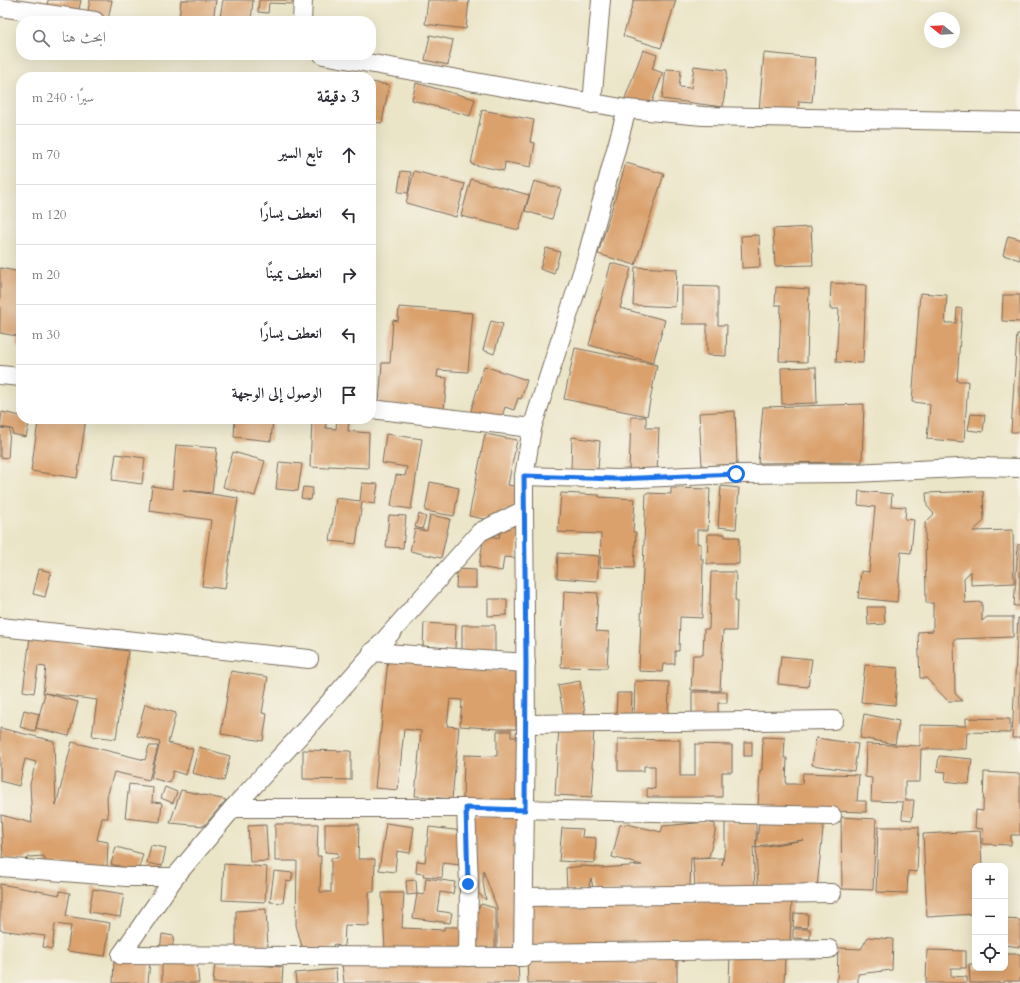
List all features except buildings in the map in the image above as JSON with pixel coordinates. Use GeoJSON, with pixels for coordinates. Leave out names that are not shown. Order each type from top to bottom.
{"type":"FeatureCollection","features":[{"type":"Feature","properties":{"kind":"street"},"geometry":{"type":"LineString","coordinates":[[302,16],[303,0]]}},
{"type":"Feature","properties":{"kind":"street"},"geometry":{"type":"LineString","coordinates":[[592,104],[601,0]]}},
{"type":"Feature","properties":{"kind":"street"},"geometry":{"type":"LineString","coordinates":[[0,7],[61,16]]}},
{"type":"Feature","properties":{"kind":"street"},"geometry":{"type":"LineString","coordinates":[[350,60],[627,109],[703,116],[1020,122]]}},
{"type":"Feature","properties":{"kind":"street"},"geometry":{"type":"LineString","coordinates":[[524,510],[480,532],[372,652],[304,731],[233,808],[175,877],[121,955],[523,957],[525,897],[526,724],[524,476],[532,428],[585,263],[627,109]]}},
{"type":"Feature","properties":{"kind":"street"},"geometry":{"type":"LineString","coordinates":[[0,375],[16,377]]}},
{"type":"Feature","properties":{"kind":"street"},"geometry":{"type":"LineString","coordinates":[[376,410],[532,428]]}},
{"type":"Feature","properties":{"kind":"street"},"geometry":{"type":"LineString","coordinates":[[524,476],[616,479],[736,474],[854,473],[979,468],[1020,468]]}},
{"type":"Feature","properties":{"kind":"street"},"geometry":{"type":"LineString","coordinates":[[0,627],[309,660]]}},
{"type":"Feature","properties":{"kind":"street"},"geometry":{"type":"LineString","coordinates":[[372,652],[526,663]]}},
{"type":"Feature","properties":{"kind":"street"},"geometry":{"type":"LineString","coordinates":[[526,724],[834,720]]}},
{"type":"Feature","properties":{"kind":"street"},"geometry":{"type":"LineString","coordinates":[[233,808],[466,808],[832,816]]}},
{"type":"Feature","properties":{"kind":"street"},"geometry":{"type":"LineString","coordinates":[[466,808],[468,957]]}},
{"type":"Feature","properties":{"kind":"street"},"geometry":{"type":"LineString","coordinates":[[0,867],[127,877],[175,877]]}},
{"type":"Feature","properties":{"kind":"street"},"geometry":{"type":"LineString","coordinates":[[525,897],[832,893]]}},
{"type":"Feature","properties":{"kind":"street"},"geometry":{"type":"LineString","coordinates":[[523,953],[829,949]]}},
{"type":"Feature","properties":{"kind":"route"},"geometry":{"type":"LineString","coordinates":[[468,884],[466,808],[525,810],[526,663],[524,476],[616,479],[736,474]]}}]}
